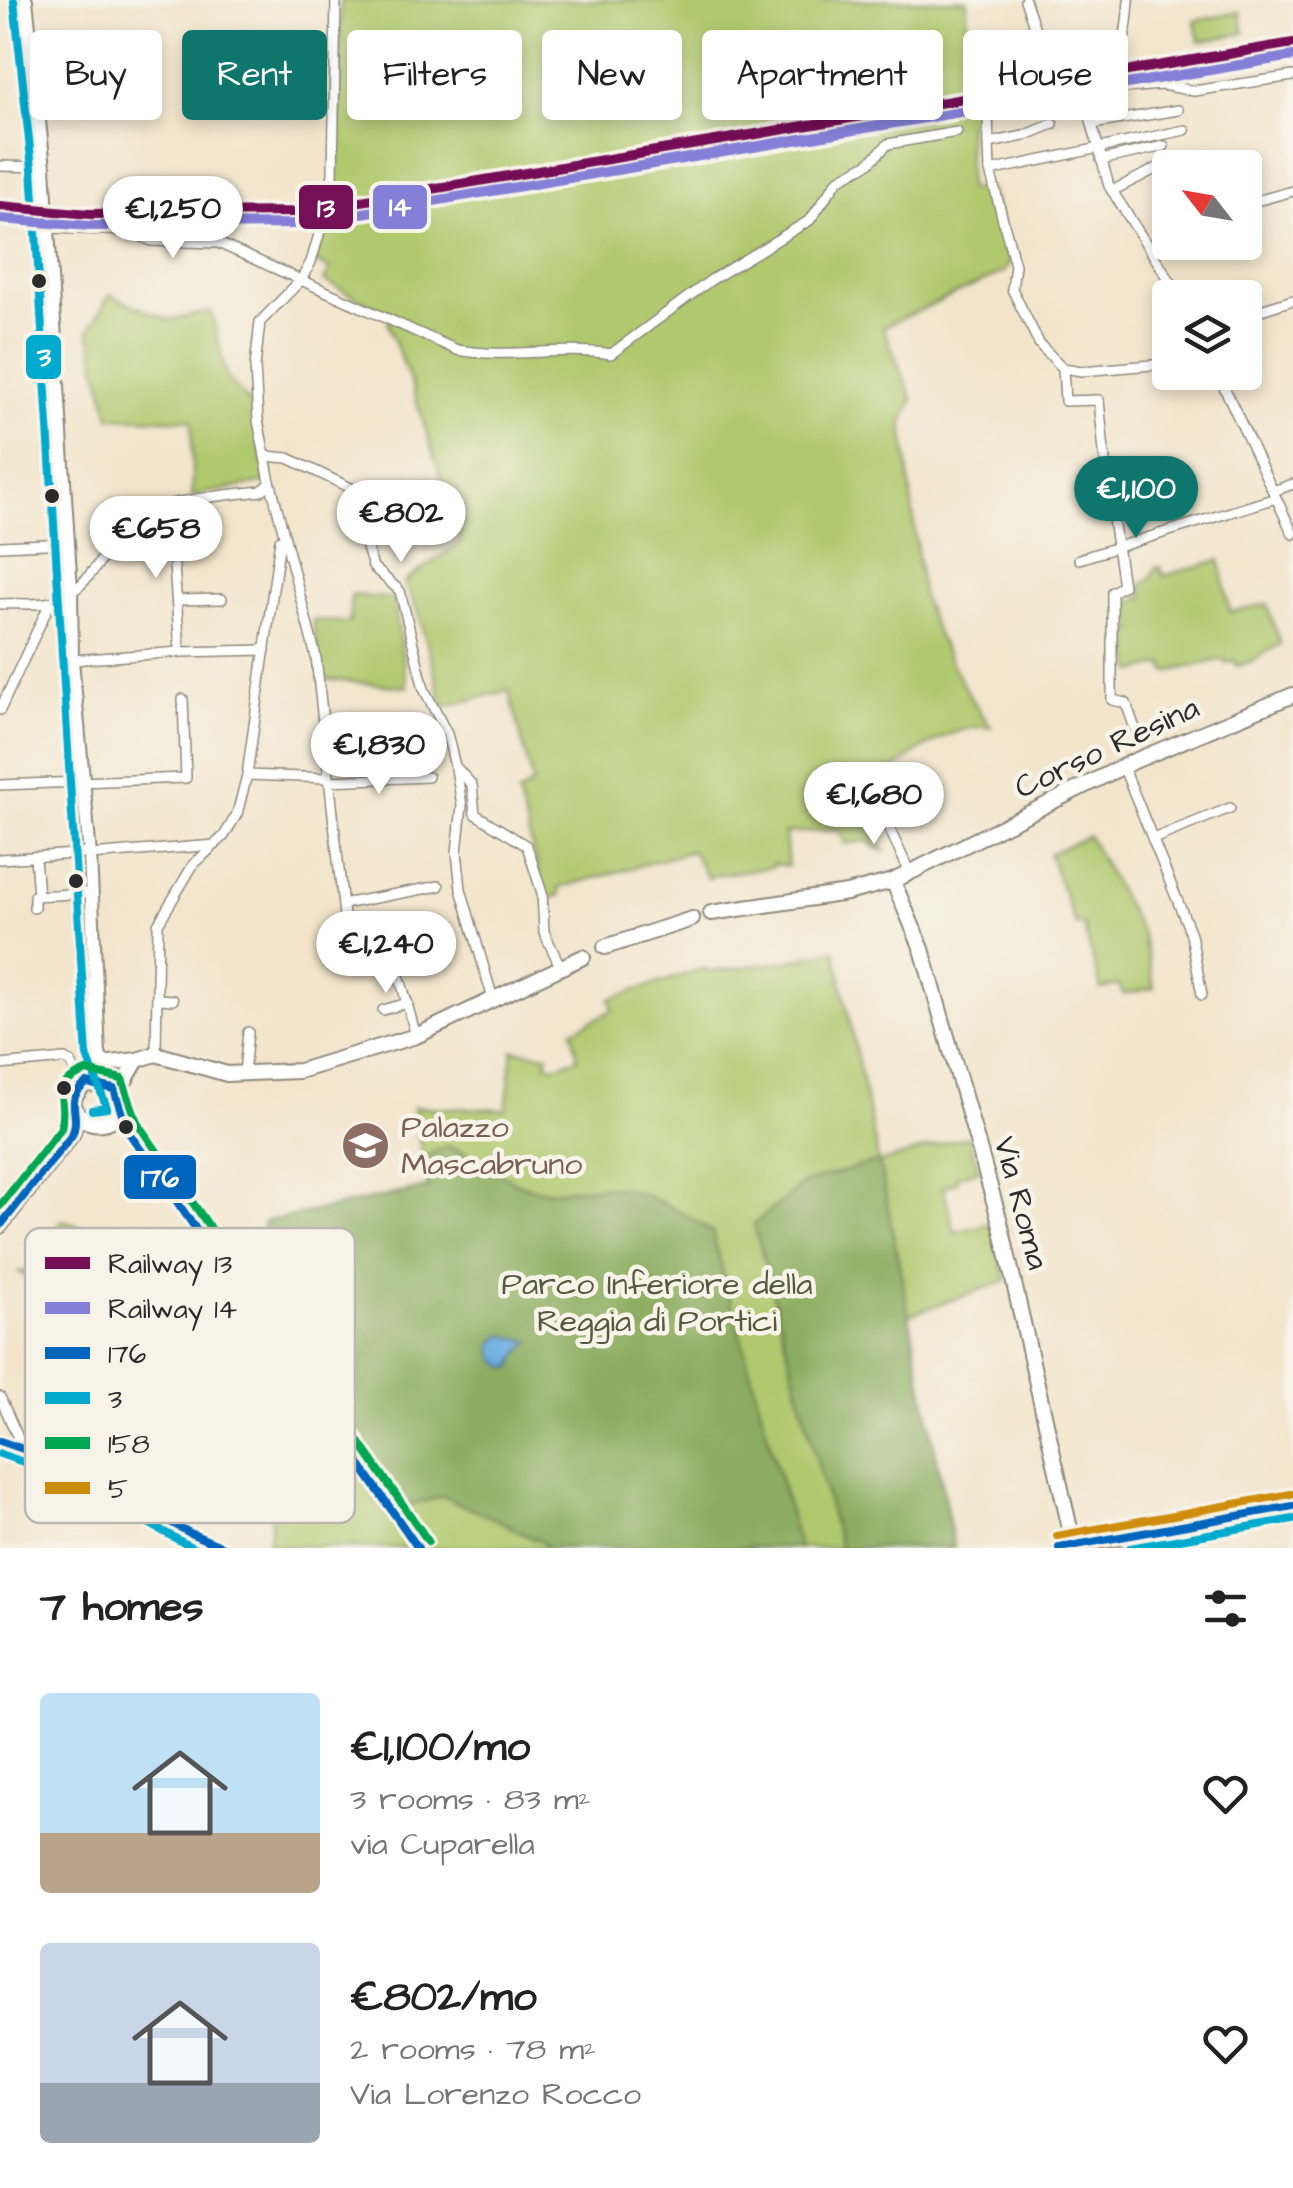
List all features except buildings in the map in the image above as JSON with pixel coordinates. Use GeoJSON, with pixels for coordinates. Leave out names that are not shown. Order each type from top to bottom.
{"type":"FeatureCollection","features":[{"type":"Feature","properties":{"kind":"main road","name":"Corso Resina"},"geometry":{"type":"LineString","coordinates":[[711,912],[848,893],[893,881],[1123,766],[1292,695]]}},
{"type":"Feature","properties":{"kind":"main road","name":"Via Roma"},"geometry":{"type":"LineString","coordinates":[[893,881],[922,949],[1000,1222],[1072,1547]]}},
{"type":"Feature","properties":{"kind":"main road"},"geometry":{"type":"LineString","coordinates":[[605,947],[692,919]]}},
{"type":"Feature","properties":{"kind":"main road"},"geometry":{"type":"LineString","coordinates":[[92,1124],[78,1115],[72,1099],[102,1064],[156,1054],[227,1074],[299,1071],[416,1036],[583,957]]}},
{"type":"Feature","properties":{"kind":"main road"},"geometry":{"type":"LineString","coordinates":[[72,1135],[116,1105],[137,1060]]}},
{"type":"Feature","properties":{"kind":"main road"},"geometry":{"type":"LineString","coordinates":[[83,1084],[116,1105]]}},
{"type":"Feature","properties":{"kind":"main road"},"geometry":{"type":"LineString","coordinates":[[0,1226],[72,1135],[78,1115]]}},
{"type":"Feature","properties":{"kind":"main road"},"geometry":{"type":"LineString","coordinates":[[1072,1547],[1293,1506]]}},
{"type":"Feature","properties":{"kind":"street"},"geometry":{"type":"LineString","coordinates":[[26,0],[46,190],[72,660],[90,854],[98,1040],[102,1064],[110,1075],[116,1105],[127,1130],[195,1228]]}},
{"type":"Feature","properties":{"kind":"street"},"geometry":{"type":"LineString","coordinates":[[336,0],[333,174],[311,262],[301,280],[260,322],[255,366],[258,420],[270,484],[316,658],[349,962],[382,966],[400,978],[416,1036]]}},
{"type":"Feature","properties":{"kind":"street"},"geometry":{"type":"LineString","coordinates":[[1025,0],[1035,30]]}},
{"type":"Feature","properties":{"kind":"street"},"geometry":{"type":"LineString","coordinates":[[1124,30],[1129,0]]}},
{"type":"Feature","properties":{"kind":"street"},"geometry":{"type":"LineString","coordinates":[[1128,86],[1174,86],[1194,91],[1293,76]]}},
{"type":"Feature","properties":{"kind":"street"},"geometry":{"type":"LineString","coordinates":[[1092,124],[1178,110]]}},
{"type":"Feature","properties":{"kind":"street"},"geometry":{"type":"LineString","coordinates":[[988,120],[990,171],[1015,265],[1012,289],[1040,345],[1063,368],[1082,371],[1152,365]]}},
{"type":"Feature","properties":{"kind":"street"},"geometry":{"type":"LineString","coordinates":[[1091,120],[1112,191],[1170,280]]}},
{"type":"Feature","properties":{"kind":"street"},"geometry":{"type":"LineString","coordinates":[[989,143],[1024,136],[1053,124]]}},
{"type":"Feature","properties":{"kind":"street"},"geometry":{"type":"LineString","coordinates":[[990,171],[1185,130]]}},
{"type":"Feature","properties":{"kind":"street"},"geometry":{"type":"LineString","coordinates":[[48,225],[132,231],[152,241],[218,242],[457,350],[487,356],[590,350],[611,354],[712,280],[810,220],[838,180],[869,163],[888,144],[957,132]]}},
{"type":"Feature","properties":{"kind":"street"},"geometry":{"type":"LineString","coordinates":[[1102,160],[1164,146]]}},
{"type":"Feature","properties":{"kind":"street"},"geometry":{"type":"LineString","coordinates":[[0,166],[44,168]]}},
{"type":"Feature","properties":{"kind":"street"},"geometry":{"type":"LineString","coordinates":[[1112,191],[1152,171]]}},
{"type":"Feature","properties":{"kind":"street"},"geometry":{"type":"LineString","coordinates":[[1262,199],[1293,191]]}},
{"type":"Feature","properties":{"kind":"street"},"geometry":{"type":"LineString","coordinates":[[1262,310],[1293,300]]}},
{"type":"Feature","properties":{"kind":"street"},"geometry":{"type":"LineString","coordinates":[[1063,368],[1065,401],[1099,400],[1123,586],[1112,592],[1112,700],[1126,703],[1138,737]]}},
{"type":"Feature","properties":{"kind":"street"},"geometry":{"type":"LineString","coordinates":[[1225,390],[1293,534]]}},
{"type":"Feature","properties":{"kind":"street"},"geometry":{"type":"LineString","coordinates":[[265,456],[288,458],[357,491],[373,566],[400,591],[424,690],[447,734],[455,766],[462,806],[458,852],[461,890],[494,999]]}},
{"type":"Feature","properties":{"kind":"street"},"geometry":{"type":"LineString","coordinates":[[0,604],[50,603],[71,590],[93,572],[122,532],[147,512],[261,491],[270,484]]}},
{"type":"Feature","properties":{"kind":"street"},"geometry":{"type":"LineString","coordinates":[[1079,559],[1274,494],[1293,484]]}},
{"type":"Feature","properties":{"kind":"street"},"geometry":{"type":"LineString","coordinates":[[170,507],[180,652]]}},
{"type":"Feature","properties":{"kind":"street"},"geometry":{"type":"LineString","coordinates":[[156,1054],[158,924],[193,865],[215,846],[237,814],[247,775],[282,532]]}},
{"type":"Feature","properties":{"kind":"street"},"geometry":{"type":"LineString","coordinates":[[0,546],[68,543]]}},
{"type":"Feature","properties":{"kind":"street"},"geometry":{"type":"LineString","coordinates":[[177,600],[222,599]]}},
{"type":"Feature","properties":{"kind":"street"},"geometry":{"type":"LineString","coordinates":[[0,710],[50,603]]}},
{"type":"Feature","properties":{"kind":"street"},"geometry":{"type":"LineString","coordinates":[[72,660],[265,650]]}},
{"type":"Feature","properties":{"kind":"street"},"geometry":{"type":"LineString","coordinates":[[1292,695],[1293,685]]}},
{"type":"Feature","properties":{"kind":"street"},"geometry":{"type":"LineString","coordinates":[[0,785],[186,778],[183,699]]}},
{"type":"Feature","properties":{"kind":"street"},"geometry":{"type":"LineString","coordinates":[[455,766],[472,785],[475,814],[527,846],[542,893],[544,932],[560,968]]}},
{"type":"Feature","properties":{"kind":"street"},"geometry":{"type":"LineString","coordinates":[[1123,766],[1196,949],[1202,995]]}},
{"type":"Feature","properties":{"kind":"street"},"geometry":{"type":"LineString","coordinates":[[247,775],[328,779],[428,777]]}},
{"type":"Feature","properties":{"kind":"street"},"geometry":{"type":"LineString","coordinates":[[878,804],[909,871]]}},
{"type":"Feature","properties":{"kind":"street"},"geometry":{"type":"LineString","coordinates":[[1154,840],[1230,808]]}},
{"type":"Feature","properties":{"kind":"street"},"geometry":{"type":"LineString","coordinates":[[0,859],[215,846]]}},
{"type":"Feature","properties":{"kind":"street"},"geometry":{"type":"LineString","coordinates":[[35,857],[38,896]]}},
{"type":"Feature","properties":{"kind":"street"},"geometry":{"type":"LineString","coordinates":[[343,904],[439,886]]}},
{"type":"Feature","properties":{"kind":"street"},"geometry":{"type":"LineString","coordinates":[[34,908],[34,896],[92,893]]}},
{"type":"Feature","properties":{"kind":"street"},"geometry":{"type":"LineString","coordinates":[[158,999],[173,1000]]}},
{"type":"Feature","properties":{"kind":"street"},"geometry":{"type":"LineString","coordinates":[[383,1010],[408,1004]]}},
{"type":"Feature","properties":{"kind":"street"},"geometry":{"type":"LineString","coordinates":[[244,1073],[248,1032]]}},
{"type":"Feature","properties":{"kind":"street"},"geometry":{"type":"LineString","coordinates":[[0,1065],[65,1059],[83,1084]]}},
{"type":"Feature","properties":{"kind":"street"},"geometry":{"type":"LineString","coordinates":[[0,1397],[23,1449]]}},
{"type":"Feature","properties":{"kind":"street"},"geometry":{"type":"LineString","coordinates":[[0,1441],[23,1449]]}},
{"type":"Feature","properties":{"kind":"street"},"geometry":{"type":"LineString","coordinates":[[355,1458],[418,1548]]}},
{"type":"Feature","properties":{"kind":"street"},"geometry":{"type":"LineString","coordinates":[[171,1523],[224,1548]]}},
{"type":"Feature","properties":{"kind":"green space"},"geometry":{"type":"Polygon","coordinates":[[[341,0],[967,0],[963,120],[974,120],[968,125],[968,189],[990,189],[1010,263],[1004,272],[883,327],[913,400],[903,422],[922,596],[952,664],[991,727],[974,727],[941,738],[867,792],[884,851],[865,841],[845,844],[839,830],[785,833],[788,866],[773,864],[708,879],[692,851],[559,888],[560,895],[546,899],[518,794],[533,784],[509,690],[444,707],[419,614],[404,582],[461,542],[412,386],[388,325],[391,315],[324,281],[330,269],[315,262],[332,199],[338,156],[341,0]]]}},
{"type":"Feature","properties":{"kind":"green space"},"geometry":{"type":"Polygon","coordinates":[[[1240,12],[1244,33],[1199,42],[1195,21],[1240,12]]]}},
{"type":"Feature","properties":{"kind":"green space"},"geometry":{"type":"Polygon","coordinates":[[[110,295],[168,320],[211,312],[227,377],[255,411],[267,482],[192,496],[192,420],[110,417],[89,331],[110,295]]]}},
{"type":"Feature","properties":{"kind":"green space"},"geometry":{"type":"Polygon","coordinates":[[[1220,560],[1230,612],[1267,604],[1280,644],[1237,666],[1235,661],[1225,663],[1224,659],[1167,672],[1164,664],[1134,672],[1129,653],[1132,650],[1128,634],[1133,631],[1129,601],[1144,597],[1142,584],[1156,567],[1160,567],[1163,576],[1220,560]]]}},
{"type":"Feature","properties":{"kind":"green space"},"geometry":{"type":"Polygon","coordinates":[[[351,595],[394,599],[407,687],[322,679],[313,620],[350,623],[351,595]]]}},
{"type":"Feature","properties":{"kind":"green space"},"geometry":{"type":"Polygon","coordinates":[[[1088,836],[1143,936],[1154,988],[1123,994],[1119,985],[1101,989],[1083,924],[1076,925],[1049,854],[1088,836]]]}},
{"type":"Feature","properties":{"kind":"green space","name":"Parco Inferiore della Reggia di Portici"},"geometry":{"type":"Polygon","coordinates":[[[835,950],[879,1163],[968,1136],[979,1170],[956,1176],[957,1182],[943,1187],[955,1232],[992,1223],[1006,1281],[909,1315],[954,1548],[422,1548],[355,1449],[355,1228],[263,1228],[264,1222],[428,1187],[413,1107],[506,1109],[513,1050],[548,1055],[546,1064],[555,1066],[578,1058],[572,1031],[613,1010],[610,999],[705,968],[708,972],[835,950]]]}},
{"type":"Feature","properties":{"kind":"green space"},"geometry":{"type":"Polygon","coordinates":[[[446,1146],[532,1188],[620,1188],[648,1196],[712,1232],[799,1548],[548,1548],[541,1541],[443,1496],[396,1510],[355,1450],[355,1228],[263,1228],[264,1222],[428,1188],[423,1158],[446,1146]]]}},
{"type":"Feature","properties":{"kind":"green space"},"geometry":{"type":"Polygon","coordinates":[[[879,1161],[954,1548],[840,1548],[754,1224],[804,1183],[879,1161]]]}},
{"type":"Feature","properties":{"kind":"green space"},"geometry":{"type":"Polygon","coordinates":[[[62,1220],[81,1228],[56,1228],[62,1220]]]}},
{"type":"Feature","properties":{"kind":"green space"},"geometry":{"type":"Polygon","coordinates":[[[355,1469],[411,1548],[268,1546],[271,1523],[355,1523],[355,1469]]]}},
{"type":"Feature","properties":{"kind":"water"},"geometry":{"type":"Polygon","coordinates":[[[502,1335],[531,1341],[512,1368],[500,1363],[494,1353],[493,1344],[502,1335]]]}},
{"type":"Feature","properties":{"kind":"rail line","name":"13"},"geometry":{"type":"LineString","coordinates":[[0,206],[90,214],[296,212],[1293,43]]}},
{"type":"Feature","properties":{"kind":"rail line","name":"14"},"geometry":{"type":"LineString","coordinates":[[0,219],[90,226],[297,224],[1293,56]]}},
{"type":"Feature","properties":{"kind":"transit line","name":"3"},"geometry":{"type":"LineString","coordinates":[[14,1],[32,168],[87,1056],[107,1108],[92,1110]]}},
{"type":"Feature","properties":{"kind":"transit line","name":"158"},"geometry":{"type":"LineString","coordinates":[[0,1206],[61,1128],[63,1089],[86,1071],[122,1079],[138,1124],[210,1228]]}},
{"type":"Feature","properties":{"kind":"transit line","name":"176"},"geometry":{"type":"LineString","coordinates":[[0,1226],[72,1135],[74,1101],[87,1083],[114,1089],[127,1130],[195,1228]]}},
{"type":"Feature","properties":{"kind":"transit line","name":"158"},"geometry":{"type":"LineString","coordinates":[[355,1436],[428,1541]]}},
{"type":"Feature","properties":{"kind":"transit line","name":"176"},"geometry":{"type":"LineString","coordinates":[[0,1441],[25,1450]]}},
{"type":"Feature","properties":{"kind":"transit line","name":"3"},"geometry":{"type":"LineString","coordinates":[[0,1454],[25,1463]]}},
{"type":"Feature","properties":{"kind":"transit line","name":"176"},"geometry":{"type":"LineString","coordinates":[[355,1458],[418,1548]]}},
{"type":"Feature","properties":{"kind":"transit line","name":"5"},"geometry":{"type":"LineString","coordinates":[[1057,1536],[1291,1494]]}},
{"type":"Feature","properties":{"kind":"transit line","name":"176"},"geometry":{"type":"LineString","coordinates":[[1059,1548],[1293,1506]]}},
{"type":"Feature","properties":{"kind":"transit line","name":"3"},"geometry":{"type":"LineString","coordinates":[[1130,1548],[1293,1519]]}},
{"type":"Feature","properties":{"kind":"transit line","name":"3"},"geometry":{"type":"LineString","coordinates":[[148,1523],[193,1548]]}},
{"type":"Feature","properties":{"kind":"transit line","name":"176"},"geometry":{"type":"LineString","coordinates":[[172,1523],[225,1548]]}},
{"type":"Feature","properties":{"kind":"place","name":"Palazzo Mascabruno"},"geometry":{"type":"Point","coordinates":[366,1145]}}]}
